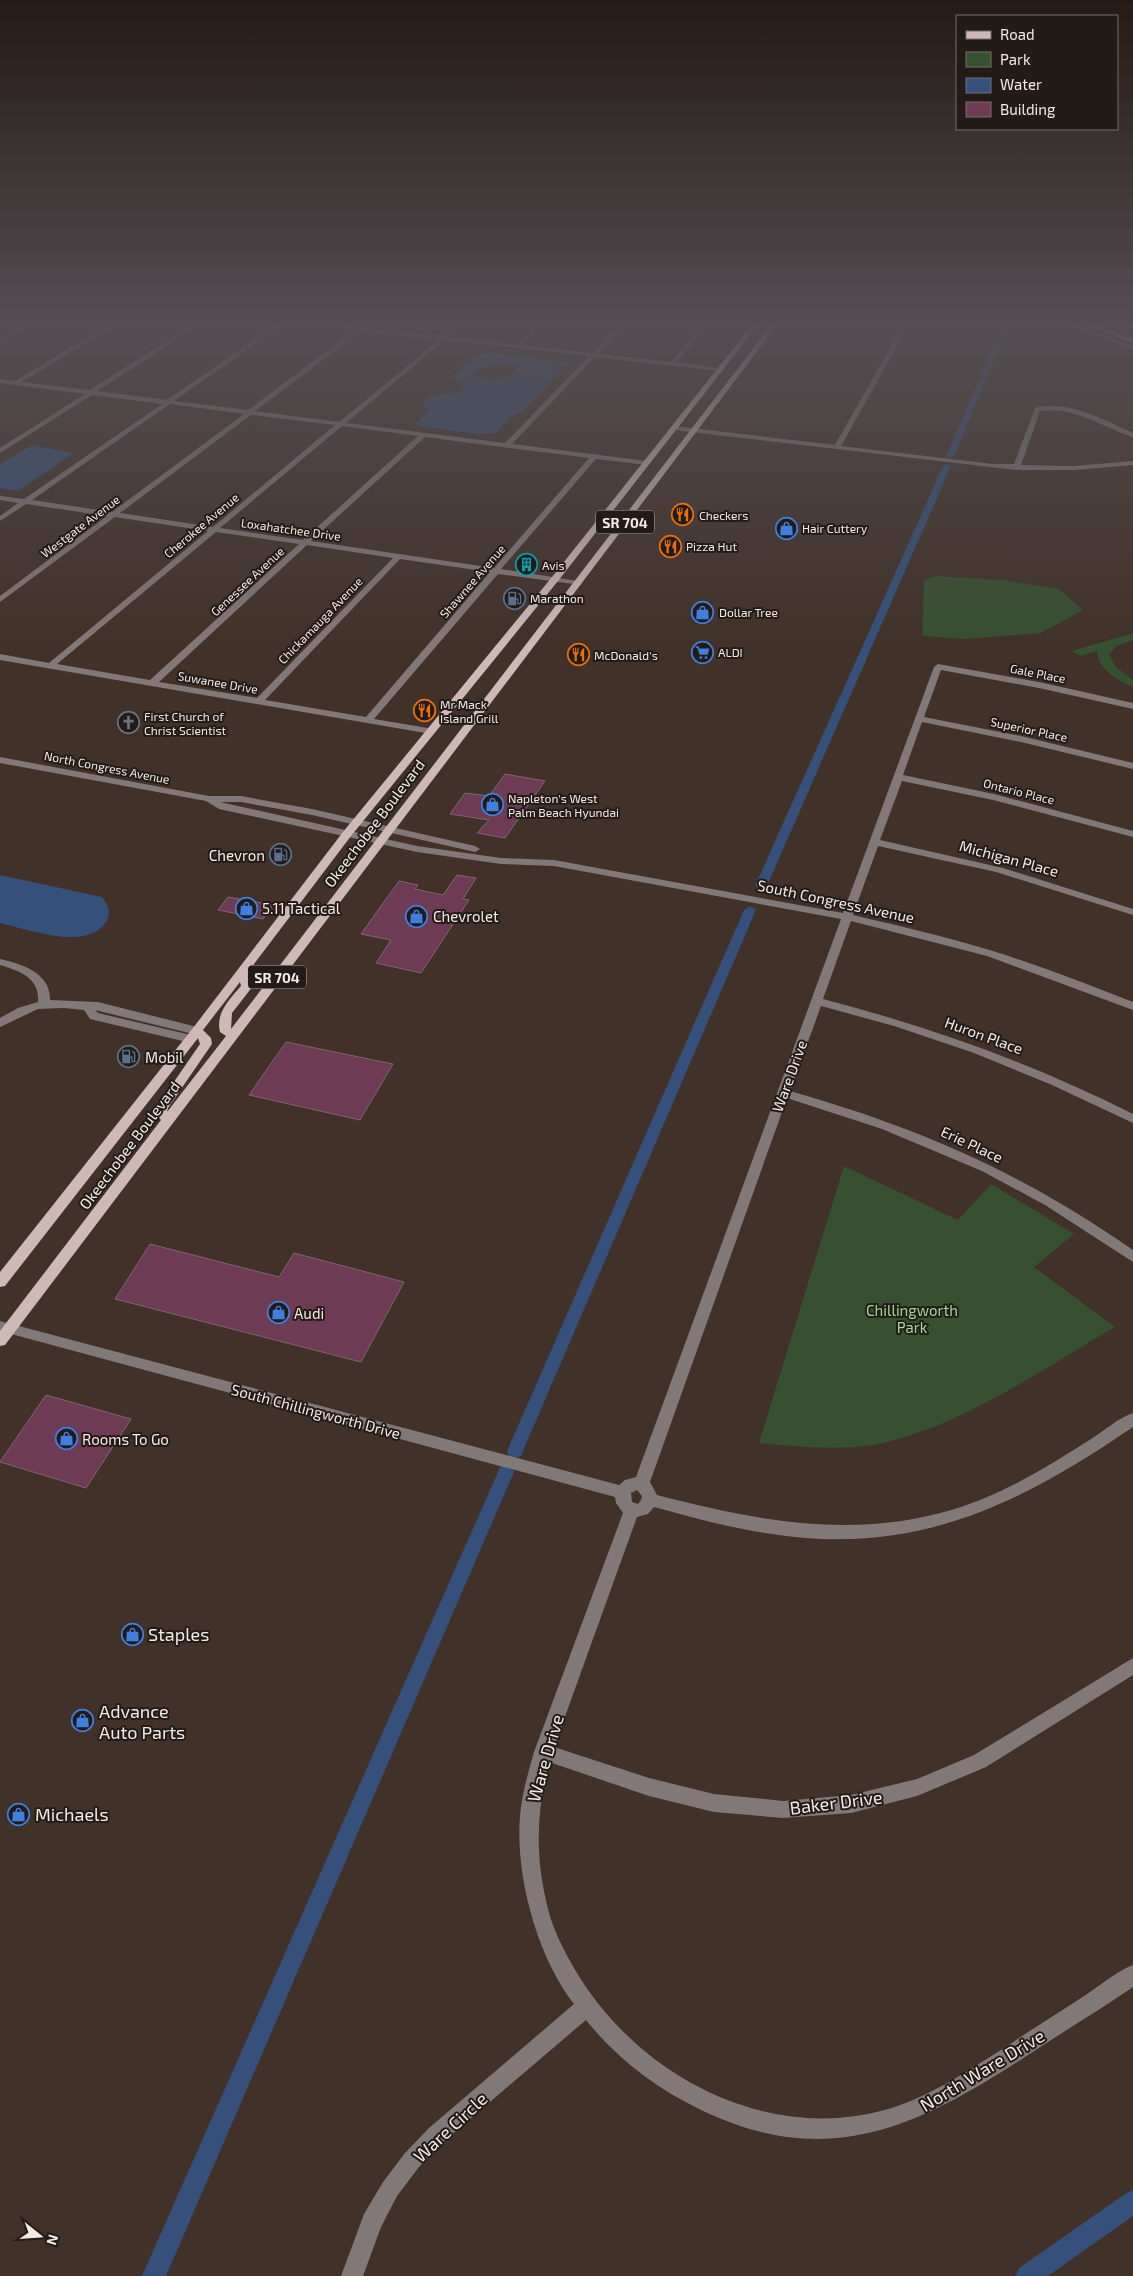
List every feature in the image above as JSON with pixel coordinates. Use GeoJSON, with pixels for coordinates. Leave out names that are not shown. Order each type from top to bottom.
{"type":"FeatureCollection","features":[{"type":"Feature","properties":{"kind":"main road","name":"Okeechobee Boulevard"},"geometry":{"type":"LineString","coordinates":[[0,1282],[194,1035],[347,834],[555,580],[672,431]]}},
{"type":"Feature","properties":{"kind":"main road","name":"Okeechobee Boulevard"},"geometry":{"type":"LineString","coordinates":[[3,1332],[168,1120],[693,431]]}},
{"type":"Feature","properties":{"kind":"main road"},"geometry":{"type":"LineString","coordinates":[[233,1035],[226,1032],[224,1023],[229,1010],[247,986],[242,971]]}},
{"type":"Feature","properties":{"kind":"main road"},"geometry":{"type":"LineString","coordinates":[[168,1120],[161,1113],[162,1108],[206,1044],[205,1038],[194,1035]]}},
{"type":"Feature","properties":{"kind":"street"},"geometry":{"type":"LineString","coordinates":[[0,451],[31,431]]}},
{"type":"Feature","properties":{"kind":"street"},"geometry":{"type":"LineString","coordinates":[[0,519],[125,431]]}},
{"type":"Feature","properties":{"kind":"street","name":"Westgate Avenue"},"geometry":{"type":"LineString","coordinates":[[0,600],[225,431]]}},
{"type":"Feature","properties":{"kind":"street","name":"Cherokee Avenue"},"geometry":{"type":"LineString","coordinates":[[50,666],[332,431]]}},
{"type":"Feature","properties":{"kind":"street"},"geometry":{"type":"LineString","coordinates":[[400,431],[647,463]]}},
{"type":"Feature","properties":{"kind":"street"},"geometry":{"type":"LineString","coordinates":[[507,445],[520,431]]}},
{"type":"Feature","properties":{"kind":"street"},"geometry":{"type":"LineString","coordinates":[[694,431],[832,451],[883,453]]}},
{"type":"Feature","properties":{"kind":"street"},"geometry":{"type":"LineString","coordinates":[[695,431],[838,446],[1016,468],[1074,468],[1133,462]]}},
{"type":"Feature","properties":{"kind":"street"},"geometry":{"type":"LineString","coordinates":[[838,446],[846,431]]}},
{"type":"Feature","properties":{"kind":"street"},"geometry":{"type":"LineString","coordinates":[[1016,468],[1029,431]]}},
{"type":"Feature","properties":{"kind":"street","name":"Genessee Avenue"},"geometry":{"type":"LineString","coordinates":[[152,684],[423,434]]}},
{"type":"Feature","properties":{"kind":"street"},"geometry":{"type":"LineString","coordinates":[[773,444],[793,441]]}},
{"type":"Feature","properties":{"kind":"street","name":"Shawnee Avenue"},"geometry":{"type":"LineString","coordinates":[[368,720],[594,456]]}},
{"type":"Feature","properties":{"kind":"street","name":"Loxahatchee Drive"},"geometry":{"type":"LineString","coordinates":[[0,498],[496,570],[578,584]]}},
{"type":"Feature","properties":{"kind":"street","name":"Chickamauga Avenue"},"geometry":{"type":"LineString","coordinates":[[258,702],[399,556]]}},
{"type":"Feature","properties":{"kind":"street","name":"Suwanee Drive"},"geometry":{"type":"LineString","coordinates":[[0,657],[431,731]]}},
{"type":"Feature","properties":{"kind":"street","name":"Gale Place"},"geometry":{"type":"LineString","coordinates":[[938,667],[1039,685],[1133,706]]}},
{"type":"Feature","properties":{"kind":"street","name":"Ware Drive"},"geometry":{"type":"LineString","coordinates":[[641,1485],[938,667]]}},
{"type":"Feature","properties":{"kind":"street","name":"Superior Place"},"geometry":{"type":"LineString","coordinates":[[919,720],[1021,739],[1133,766]]}},
{"type":"Feature","properties":{"kind":"street","name":"North Congress Avenue"},"geometry":{"type":"LineString","coordinates":[[0,760],[210,799],[242,799],[358,821],[389,829]]}},
{"type":"Feature","properties":{"kind":"street","name":"Ontario Place"},"geometry":{"type":"LineString","coordinates":[[898,777],[1028,805],[1133,834]]}},
{"type":"Feature","properties":{"kind":"street","name":"North Congress Avenue"},"geometry":{"type":"LineString","coordinates":[[210,799],[218,806],[380,842]]}},
{"type":"Feature","properties":{"kind":"street","name":"South Congress Avenue"},"geometry":{"type":"LineString","coordinates":[[389,829],[453,845],[513,855],[523,860]]}},
{"type":"Feature","properties":{"kind":"street","name":"South Congress Avenue"},"geometry":{"type":"LineString","coordinates":[[380,842],[501,861],[523,860],[554,863],[847,917],[934,937],[991,954],[1075,983],[1133,1006]]}},
{"type":"Feature","properties":{"kind":"street","name":"Michigan Place"},"geometry":{"type":"LineString","coordinates":[[874,842],[999,870],[1133,912]]}},
{"type":"Feature","properties":{"kind":"street"},"geometry":{"type":"LineString","coordinates":[[0,962],[19,967],[36,977],[43,986],[44,1005]]}},
{"type":"Feature","properties":{"kind":"street","name":"Huron Place"},"geometry":{"type":"LineString","coordinates":[[816,1001],[884,1018],[976,1048],[1068,1086],[1133,1119]]}},
{"type":"Feature","properties":{"kind":"street"},"geometry":{"type":"LineString","coordinates":[[0,1023],[20,1010],[61,1004],[88,1008],[94,1016],[194,1035]]}},
{"type":"Feature","properties":{"kind":"street","name":"Erie Place"},"geometry":{"type":"LineString","coordinates":[[783,1093],[880,1122],[966,1158],[1051,1202],[1133,1257]]}},
{"type":"Feature","properties":{"kind":"street","name":"South Chillingworth Drive"},"geometry":{"type":"LineString","coordinates":[[3,1332],[622,1492]]}},
{"type":"Feature","properties":{"kind":"street"},"geometry":{"type":"LineString","coordinates":[[650,1500],[770,1528],[845,1532],[908,1526],[958,1514],[997,1500],[1032,1482],[1133,1420]]}},
{"type":"Feature","properties":{"kind":"street"},"geometry":{"type":"LineString","coordinates":[[629,1485],[641,1485],[650,1493],[650,1500],[644,1508],[632,1508],[623,1502],[622,1492],[629,1485]]}},
{"type":"Feature","properties":{"kind":"street","name":"Ware Drive"},"geometry":{"type":"LineString","coordinates":[[586,2007],[565,1974],[548,1940],[537,1905],[530,1869],[529,1817],[534,1784],[543,1752],[632,1508]]}},
{"type":"Feature","properties":{"kind":"street","name":"Baker Drive"},"geometry":{"type":"LineString","coordinates":[[543,1752],[667,1792],[716,1803],[776,1809],[815,1808],[864,1802],[910,1791],[954,1775],[1133,1666]]}},
{"type":"Feature","properties":{"kind":"street","name":"North Ware Drive"},"geometry":{"type":"LineString","coordinates":[[586,2007],[623,2048],[654,2073],[684,2092],[740,2116],[779,2125],[819,2128],[858,2126],[895,2117],[927,2105],[972,2079],[1133,1975]]}},
{"type":"Feature","properties":{"kind":"street","name":"Ware Circle"},"geometry":{"type":"LineString","coordinates":[[352,2276],[372,2222],[390,2189],[412,2160],[436,2135],[586,2007]]}},
{"type":"Feature","properties":{"kind":"green space"},"geometry":{"type":"Polygon","coordinates":[[[936,576],[1002,580],[1059,589],[1083,610],[1041,633],[965,639],[922,636],[924,580],[936,576]]]}},
{"type":"Feature","properties":{"kind":"green space"},"geometry":{"type":"Polygon","coordinates":[[[1133,633],[1133,640],[1116,646],[1109,655],[1116,667],[1133,680],[1133,687],[1115,678],[1105,669],[1098,657],[1097,651],[1081,656],[1072,651],[1133,633]]]}},
{"type":"Feature","properties":{"kind":"green space","name":"Chillingworth Park"},"geometry":{"type":"Polygon","coordinates":[[[844,1166],[958,1220],[991,1184],[1074,1234],[1034,1267],[1115,1327],[976,1408],[918,1433],[888,1442],[856,1447],[824,1448],[759,1443],[844,1166]]]}},
{"type":"Feature","properties":{"kind":"water"},"geometry":{"type":"Polygon","coordinates":[[[458,431],[498,431],[497,433],[479,434],[458,431]]]}},
{"type":"Feature","properties":{"kind":"water"},"geometry":{"type":"Polygon","coordinates":[[[32,445],[74,453],[18,491],[0,488],[0,464],[32,445]]]}},
{"type":"Feature","properties":{"kind":"water"},"geometry":{"type":"Polygon","coordinates":[[[0,875],[102,897],[108,909],[108,919],[97,931],[85,936],[71,937],[40,933],[0,923],[0,875]]]}},
{"type":"Feature","properties":{"kind":"building","name":"Napleton's West Palm Beach Hyundai"},"geometry":{"type":"Polygon","coordinates":[[[505,774],[545,781],[505,838],[477,833],[489,820],[450,814],[465,793],[489,796],[505,774]]]}},
{"type":"Feature","properties":{"kind":"building","name":"Chevrolet"},"geometry":{"type":"Polygon","coordinates":[[[457,875],[476,878],[463,899],[469,900],[421,973],[376,963],[391,940],[361,934],[399,881],[418,885],[415,889],[443,895],[457,875]]]}},
{"type":"Feature","properties":{"kind":"building","name":"5.11 Tactical"},"geometry":{"type":"Polygon","coordinates":[[[228,897],[273,905],[263,919],[218,910],[228,897]]]}},
{"type":"Feature","properties":{"kind":"building"},"geometry":{"type":"Polygon","coordinates":[[[286,1042],[393,1064],[360,1120],[249,1095],[286,1042]]]}},
{"type":"Feature","properties":{"kind":"building","name":"Audi"},"geometry":{"type":"Polygon","coordinates":[[[150,1244],[279,1277],[294,1253],[404,1282],[361,1362],[115,1299],[150,1244]]]}},
{"type":"Feature","properties":{"kind":"building","name":"Rooms To Go"},"geometry":{"type":"Polygon","coordinates":[[[46,1395],[131,1419],[86,1488],[0,1462],[46,1395]]]}},
{"type":"Feature","properties":{"kind":"waterway"},"geometry":{"type":"LineString","coordinates":[[950,456],[961,431]]}},
{"type":"Feature","properties":{"kind":"waterway"},"geometry":{"type":"LineString","coordinates":[[761,886],[947,466]]}},
{"type":"Feature","properties":{"kind":"waterway"},"geometry":{"type":"LineString","coordinates":[[515,1451],[750,910]]}},
{"type":"Feature","properties":{"kind":"waterway"},"geometry":{"type":"LineString","coordinates":[[154,2276],[506,1472]]}},
{"type":"Feature","properties":{"kind":"waterway"},"geometry":{"type":"LineString","coordinates":[[1027,2276],[1133,2202]]}},
{"type":"Feature","properties":{"kind":"place","name":"Checkers"},"geometry":{"type":"Point","coordinates":[683,515]}},
{"type":"Feature","properties":{"kind":"place","name":"Hair Cuttery"},"geometry":{"type":"Point","coordinates":[786,528]}},
{"type":"Feature","properties":{"kind":"place","name":"Pizza Hut"},"geometry":{"type":"Point","coordinates":[670,546]}},
{"type":"Feature","properties":{"kind":"place","name":"Avis"},"geometry":{"type":"Point","coordinates":[526,565]}},
{"type":"Feature","properties":{"kind":"place","name":"Marathon"},"geometry":{"type":"Point","coordinates":[514,598]}},
{"type":"Feature","properties":{"kind":"place","name":"Dollar Tree"},"geometry":{"type":"Point","coordinates":[703,612]}},
{"type":"Feature","properties":{"kind":"place","name":"ALDI"},"geometry":{"type":"Point","coordinates":[702,652]}},
{"type":"Feature","properties":{"kind":"place","name":"McDonald's"},"geometry":{"type":"Point","coordinates":[578,655]}},
{"type":"Feature","properties":{"kind":"place","name":"Mr Mack Island Grill"},"geometry":{"type":"Point","coordinates":[424,711]}},
{"type":"Feature","properties":{"kind":"place","name":"First Church of Christ Scientist"},"geometry":{"type":"Point","coordinates":[128,723]}},
{"type":"Feature","properties":{"kind":"place","name":"Napleton's West Palm Beach Hyundai"},"geometry":{"type":"Point","coordinates":[492,805]}},
{"type":"Feature","properties":{"kind":"place","name":"Chevron"},"geometry":{"type":"Point","coordinates":[281,855]}},
{"type":"Feature","properties":{"kind":"place","name":"5.11 Tactical"},"geometry":{"type":"Point","coordinates":[246,908]}},
{"type":"Feature","properties":{"kind":"place","name":"Chevrolet"},"geometry":{"type":"Point","coordinates":[417,916]}},
{"type":"Feature","properties":{"kind":"place","name":"Mobil"},"geometry":{"type":"Point","coordinates":[129,1057]}},
{"type":"Feature","properties":{"kind":"place","name":"Audi"},"geometry":{"type":"Point","coordinates":[278,1313]}},
{"type":"Feature","properties":{"kind":"place","name":"Rooms To Go"},"geometry":{"type":"Point","coordinates":[66,1439]}},
{"type":"Feature","properties":{"kind":"place","name":"Staples"},"geometry":{"type":"Point","coordinates":[132,1634]}},
{"type":"Feature","properties":{"kind":"place","name":"Advance Auto Parts"},"geometry":{"type":"Point","coordinates":[83,1721]}},
{"type":"Feature","properties":{"kind":"place","name":"Michaels"},"geometry":{"type":"Point","coordinates":[19,1814]}}]}
